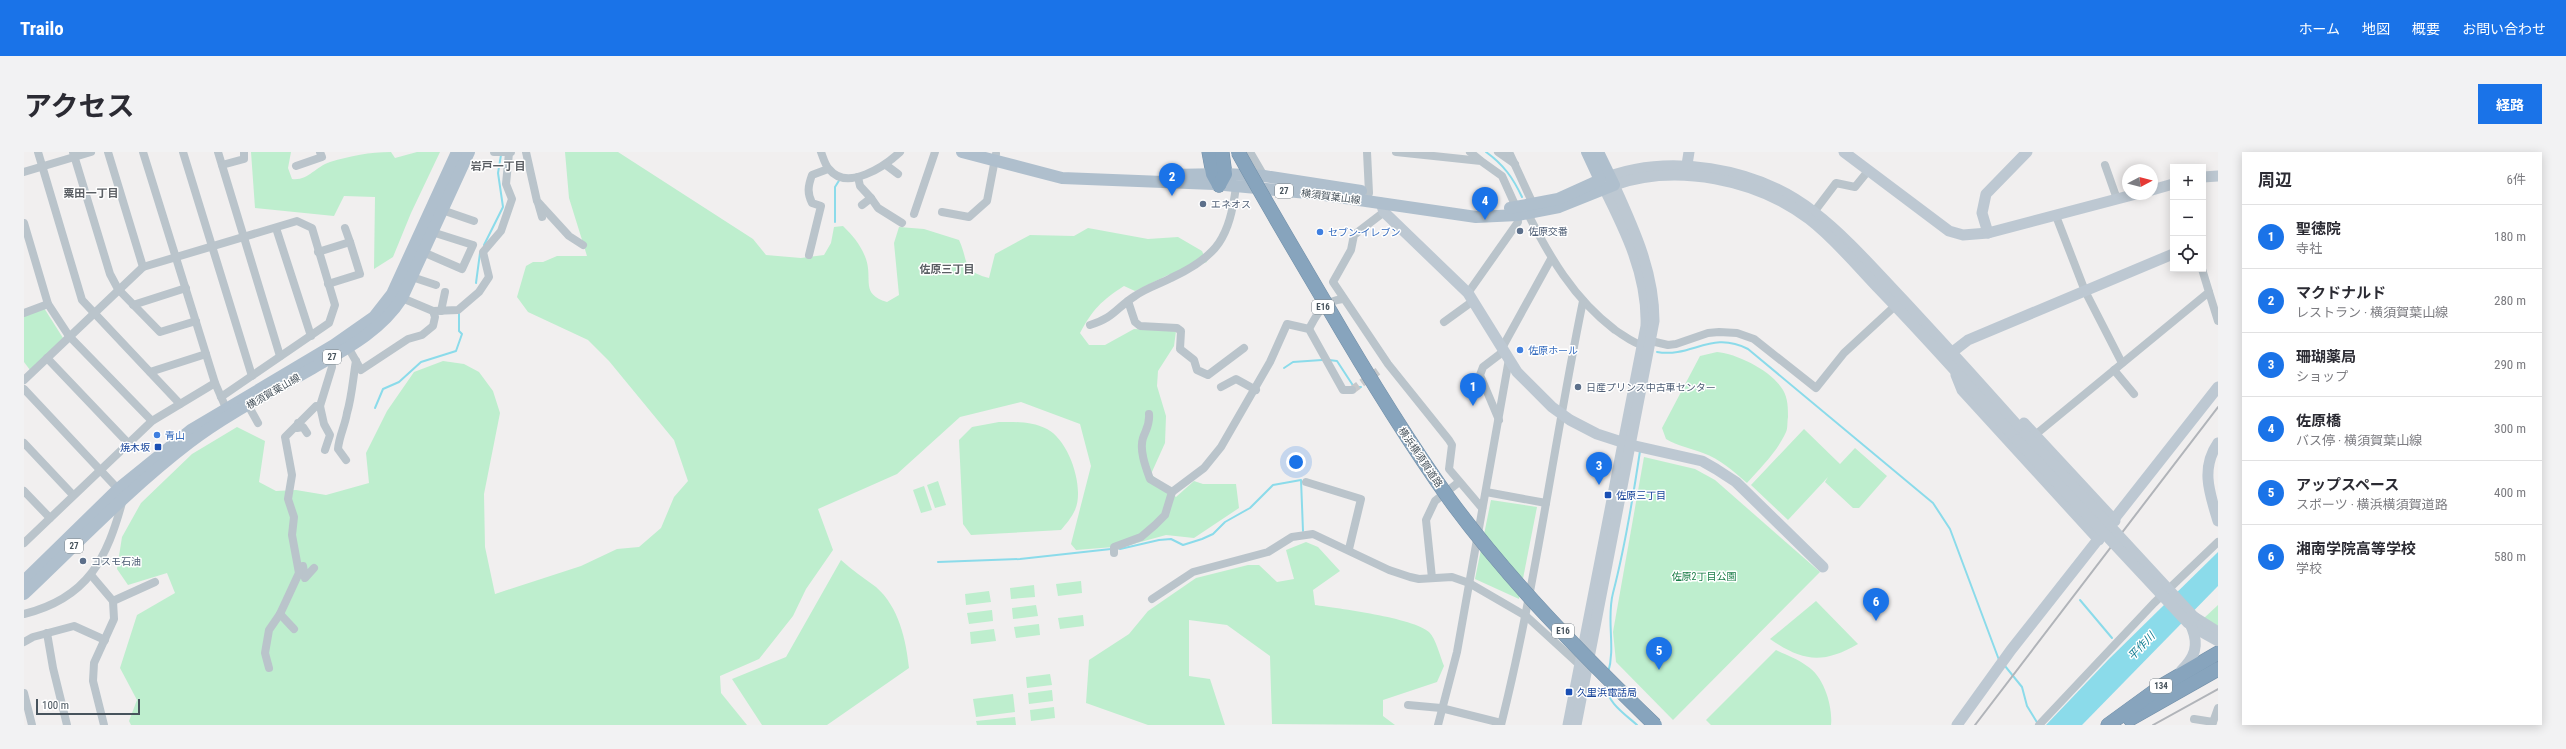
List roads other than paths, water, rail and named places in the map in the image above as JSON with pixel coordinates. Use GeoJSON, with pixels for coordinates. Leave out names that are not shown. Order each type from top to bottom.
{"type":"FeatureCollection","features":[{"type":"Feature","properties":{"kind":"highway"},"geometry":{"type":"LineString","coordinates":[[1209,152],[1219,177]]}},
{"type":"Feature","properties":{"kind":"highway"},"geometry":{"type":"LineString","coordinates":[[1219,177],[1222,152]]}},
{"type":"Feature","properties":{"kind":"highway","name":"横浜横須賀道路"},"geometry":{"type":"LineString","coordinates":[[1233,152],[1374,393],[1451,508],[1533,606],[1649,725]]}},
{"type":"Feature","properties":{"kind":"highway","name":"横浜横須賀道路"},"geometry":{"type":"LineString","coordinates":[[1238,152],[1371,380],[1451,501],[1500,561],[1554,621],[1655,725]]}},
{"type":"Feature","properties":{"kind":"highway","name":"134"},"geometry":{"type":"LineString","coordinates":[[2108,725],[2163,685],[2218,653]]}},
{"type":"Feature","properties":{"kind":"highway","name":"134"},"geometry":{"type":"LineString","coordinates":[[2122,725],[2218,669]]}},
{"type":"Feature","properties":{"kind":"main road","name":"横須賀葉山線"},"geometry":{"type":"LineString","coordinates":[[24,581],[191,430],[224,403],[334,345],[382,309],[392,294],[457,152]]}},
{"type":"Feature","properties":{"kind":"main road","name":"横須賀葉山線"},"geometry":{"type":"LineString","coordinates":[[24,594],[121,494],[190,442],[248,405],[348,347],[386,318],[402,298],[469,152]]}},
{"type":"Feature","properties":{"kind":"main road","name":"横須賀葉山線"},"geometry":{"type":"LineString","coordinates":[[962,152],[994,156],[1068,179],[1264,176],[1461,208],[1524,209],[1559,207],[1607,182]]}},
{"type":"Feature","properties":{"kind":"main road"},"geometry":{"type":"LineString","coordinates":[[1587,152],[1607,182]]}},
{"type":"Feature","properties":{"kind":"main road"},"geometry":{"type":"LineString","coordinates":[[1598,152],[1607,182]]}},
{"type":"Feature","properties":{"kind":"main road","name":"横須賀葉山線"},"geometry":{"type":"LineString","coordinates":[[1219,177],[1236,187],[1318,194],[1383,207],[1465,216],[1524,209]]}},
{"type":"Feature","properties":{"kind":"street"},"geometry":{"type":"LineString","coordinates":[[38,152],[82,300],[180,404]]}},
{"type":"Feature","properties":{"kind":"street"},"geometry":{"type":"LineString","coordinates":[[24,172],[74,154],[91,152]]}},
{"type":"Feature","properties":{"kind":"street"},"geometry":{"type":"LineString","coordinates":[[108,152],[143,267]]}},
{"type":"Feature","properties":{"kind":"street"},"geometry":{"type":"LineString","coordinates":[[24,380],[118,289],[143,267],[176,258],[297,221],[312,228],[335,305],[334,314],[329,323],[252,376],[224,403],[215,382],[186,288],[176,258],[143,152]]}},
{"type":"Feature","properties":{"kind":"street"},"geometry":{"type":"LineString","coordinates":[[183,152],[252,376]]}},
{"type":"Feature","properties":{"kind":"street"},"geometry":{"type":"LineString","coordinates":[[218,152],[280,356]]}},
{"type":"Feature","properties":{"kind":"street"},"geometry":{"type":"LineString","coordinates":[[222,165],[244,158],[244,152]]}},
{"type":"Feature","properties":{"kind":"street"},"geometry":{"type":"LineString","coordinates":[[296,166],[322,157],[320,152]]}},
{"type":"Feature","properties":{"kind":"street"},"geometry":{"type":"LineString","coordinates":[[402,298],[437,311],[458,310],[479,292],[489,276],[483,252],[502,231],[512,199],[506,184],[510,153],[494,152]]}},
{"type":"Feature","properties":{"kind":"street"},"geometry":{"type":"LineString","coordinates":[[526,152],[542,217]]}},
{"type":"Feature","properties":{"kind":"street"},"geometry":{"type":"LineString","coordinates":[[821,152],[828,169],[836,175],[848,178],[858,177],[886,164],[900,152]]}},
{"type":"Feature","properties":{"kind":"street"},"geometry":{"type":"LineString","coordinates":[[914,214],[935,152]]}},
{"type":"Feature","properties":{"kind":"street"},"geometry":{"type":"LineString","coordinates":[[1250,152],[1264,176]]}},
{"type":"Feature","properties":{"kind":"street"},"geometry":{"type":"LineString","coordinates":[[1367,152],[1369,193]]}},
{"type":"Feature","properties":{"kind":"street"},"geometry":{"type":"LineString","coordinates":[[1396,152],[1480,161]]}},
{"type":"Feature","properties":{"kind":"street"},"geometry":{"type":"LineString","coordinates":[[1470,152],[1502,176],[1524,209],[1551,259],[1583,301],[1609,325],[1635,344],[1668,345],[1708,333],[1728,332],[1744,335],[1754,339],[1816,388],[1844,352],[1895,306]]}},
{"type":"Feature","properties":{"kind":"street"},"geometry":{"type":"LineString","coordinates":[[1498,152],[1515,164]]}},
{"type":"Feature","properties":{"kind":"street"},"geometry":{"type":"LineString","coordinates":[[1444,322],[1471,297],[1516,225],[1524,209],[1515,164],[1510,152]]}},
{"type":"Feature","properties":{"kind":"street"},"geometry":{"type":"LineString","coordinates":[[1686,171],[1689,152]]}},
{"type":"Feature","properties":{"kind":"street"},"geometry":{"type":"LineString","coordinates":[[1844,152],[1949,231],[1963,235],[1988,233],[2122,198]]}},
{"type":"Feature","properties":{"kind":"street"},"geometry":{"type":"LineString","coordinates":[[1988,233],[1982,213],[1986,194],[2026,152]]}},
{"type":"Feature","properties":{"kind":"street"},"geometry":{"type":"LineString","coordinates":[[74,154],[110,274],[118,289],[160,332],[196,321]]}},
{"type":"Feature","properties":{"kind":"street"},"geometry":{"type":"LineString","coordinates":[[942,212],[969,217],[987,201],[994,156]]}},
{"type":"Feature","properties":{"kind":"street"},"geometry":{"type":"LineString","coordinates":[[886,164],[898,174]]}},
{"type":"Feature","properties":{"kind":"street"},"geometry":{"type":"LineString","coordinates":[[1576,725],[1584,668],[1627,443],[1648,345],[1644,286],[1636,259],[1607,182],[1652,164],[1686,171],[1760,193],[1809,219],[1895,306],[1948,355],[1966,367],[2191,623],[2218,641]]}},
{"type":"Feature","properties":{"kind":"street"},"geometry":{"type":"LineString","coordinates":[[2104,165],[2117,199]]}},
{"type":"Feature","properties":{"kind":"street"},"geometry":{"type":"LineString","coordinates":[[809,255],[821,206],[812,203],[808,195],[809,185],[812,175],[828,169]]}},
{"type":"Feature","properties":{"kind":"street"},"geometry":{"type":"LineString","coordinates":[[1686,171],[1727,171],[1763,183],[1814,212],[1847,242],[1948,355],[1962,390],[2099,540]]}},
{"type":"Feature","properties":{"kind":"street"},"geometry":{"type":"LineString","coordinates":[[1814,212],[1836,183],[1855,187],[1868,171]]}},
{"type":"Feature","properties":{"kind":"street"},"geometry":{"type":"LineString","coordinates":[[2206,177],[2218,176]]}},
{"type":"Feature","properties":{"kind":"street"},"geometry":{"type":"LineString","coordinates":[[858,177],[860,186],[878,208],[902,223]]}},
{"type":"Feature","properties":{"kind":"street"},"geometry":{"type":"LineString","coordinates":[[2158,188],[2170,185]]}},
{"type":"Feature","properties":{"kind":"street"},"geometry":{"type":"LineString","coordinates":[[1090,325],[1113,316],[1128,301],[1201,261],[1220,244],[1232,214],[1236,187]]}},
{"type":"Feature","properties":{"kind":"street"},"geometry":{"type":"LineString","coordinates":[[862,205],[871,198]]}},
{"type":"Feature","properties":{"kind":"street"},"geometry":{"type":"LineString","coordinates":[[537,200],[569,236],[583,245]]}},
{"type":"Feature","properties":{"kind":"street"},"geometry":{"type":"LineString","coordinates":[[1482,508],[1449,469],[1452,445],[1388,364],[1343,300],[1333,282],[1351,250],[1354,235],[1383,207],[1471,297],[1517,372],[1535,391],[1562,415],[1597,434],[1627,443],[1702,461],[1716,469],[1736,482],[1823,567]]}},
{"type":"Feature","properties":{"kind":"street"},"geometry":{"type":"LineString","coordinates":[[442,210],[474,221]]}},
{"type":"Feature","properties":{"kind":"street"},"geometry":{"type":"LineString","coordinates":[[2056,216],[2085,291],[2122,363]]}},
{"type":"Feature","properties":{"kind":"street"},"geometry":{"type":"LineString","coordinates":[[24,223],[48,304],[69,336],[152,421]]}},
{"type":"Feature","properties":{"kind":"street"},"geometry":{"type":"LineString","coordinates":[[276,228],[311,336]]}},
{"type":"Feature","properties":{"kind":"street"},"geometry":{"type":"LineString","coordinates":[[328,284],[360,274],[345,228]]}},
{"type":"Feature","properties":{"kind":"street"},"geometry":{"type":"LineString","coordinates":[[423,252],[462,269],[473,245],[432,232]]}},
{"type":"Feature","properties":{"kind":"street"},"geometry":{"type":"LineString","coordinates":[[318,252],[350,242]]}},
{"type":"Feature","properties":{"kind":"street"},"geometry":{"type":"LineString","coordinates":[[1948,355],[1968,340],[2170,255]]}},
{"type":"Feature","properties":{"kind":"street"},"geometry":{"type":"LineString","coordinates":[[1438,725],[1441,708],[1457,652],[1499,420],[1505,353],[1551,259]]}},
{"type":"Feature","properties":{"kind":"street"},"geometry":{"type":"LineString","coordinates":[[2203,272],[2218,321]]}},
{"type":"Feature","properties":{"kind":"street"},"geometry":{"type":"LineString","coordinates":[[412,277],[436,285]]}},
{"type":"Feature","properties":{"kind":"street"},"geometry":{"type":"LineString","coordinates":[[133,305],[186,288]]}},
{"type":"Feature","properties":{"kind":"street"},"geometry":{"type":"LineString","coordinates":[[348,347],[361,370],[408,339],[422,335],[433,326],[437,311],[445,292]]}},
{"type":"Feature","properties":{"kind":"street"},"geometry":{"type":"LineString","coordinates":[[2026,436],[2114,370],[2209,292]]}},
{"type":"Feature","properties":{"kind":"street"},"geometry":{"type":"LineString","coordinates":[[1309,329],[1319,309],[1331,300],[1343,300]]}},
{"type":"Feature","properties":{"kind":"street"},"geometry":{"type":"LineString","coordinates":[[1128,301],[1135,322],[1140,326],[1177,328],[1181,330],[1180,349],[1194,360],[1197,370],[1208,374],[1244,348]]}},
{"type":"Feature","properties":{"kind":"street"},"geometry":{"type":"LineString","coordinates":[[1408,705],[1441,708],[1501,724],[1526,616],[1583,301]]}},
{"type":"Feature","properties":{"kind":"street"},"geometry":{"type":"LineString","coordinates":[[24,312],[48,304]]}},
{"type":"Feature","properties":{"kind":"street"},"geometry":{"type":"LineString","coordinates":[[1114,553],[1114,547],[1141,537],[1165,515],[1172,492],[1204,468],[1221,447],[1256,390],[1287,324],[1309,329],[1343,390],[1352,390]]}},
{"type":"Feature","properties":{"kind":"street"},"geometry":{"type":"LineString","coordinates":[[1499,420],[1480,375],[1483,366],[1505,353]]}},
{"type":"Feature","properties":{"kind":"street"},"geometry":{"type":"LineString","coordinates":[[150,372],[206,354]]}},
{"type":"Feature","properties":{"kind":"street"},"geometry":{"type":"LineString","coordinates":[[325,450],[330,435],[324,424],[320,406],[332,367],[331,357]]}},
{"type":"Feature","properties":{"kind":"street"},"geometry":{"type":"LineString","coordinates":[[47,358],[128,443]]}},
{"type":"Feature","properties":{"kind":"street"},"geometry":{"type":"LineString","coordinates":[[346,460],[338,449],[340,433],[347,416],[352,393],[356,361]]}},
{"type":"Feature","properties":{"kind":"street"},"geometry":{"type":"LineString","coordinates":[[1381,369],[1388,364]]}},
{"type":"Feature","properties":{"kind":"street"},"geometry":{"type":"LineString","coordinates":[[1953,368],[2115,521]]}},
{"type":"Feature","properties":{"kind":"street"},"geometry":{"type":"LineString","coordinates":[[2114,370],[2134,394]]}},
{"type":"Feature","properties":{"kind":"street"},"geometry":{"type":"LineString","coordinates":[[1221,387],[1236,379],[1256,390]]}},
{"type":"Feature","properties":{"kind":"street"},"geometry":{"type":"LineString","coordinates":[[25,541],[152,421],[215,382]]}},
{"type":"Feature","properties":{"kind":"street"},"geometry":{"type":"LineString","coordinates":[[1956,725],[2012,650],[2115,521],[2218,387]]}},
{"type":"Feature","properties":{"kind":"street"},"geometry":{"type":"LineString","coordinates":[[24,389],[100,469],[121,494],[113,532],[97,566],[91,575],[69,596],[47,608],[24,614]]}},
{"type":"Feature","properties":{"kind":"street"},"geometry":{"type":"LineString","coordinates":[[248,405],[258,423]]}},
{"type":"Feature","properties":{"kind":"street"},"geometry":{"type":"LineString","coordinates":[[269,668],[265,653],[265,641],[271,624],[280,614],[299,573],[292,535],[294,516],[288,499],[292,475],[290,454],[285,442],[286,437],[298,423],[316,406],[320,406]]}},
{"type":"Feature","properties":{"kind":"street"},"geometry":{"type":"LineString","coordinates":[[1149,414],[1150,424],[1142,440],[1146,467],[1150,479],[1172,492]]}},
{"type":"Feature","properties":{"kind":"street"},"geometry":{"type":"LineString","coordinates":[[298,423],[297,428],[303,427],[307,433]]}},
{"type":"Feature","properties":{"kind":"street"},"geometry":{"type":"LineString","coordinates":[[24,443],[73,495]]}},
{"type":"Feature","properties":{"kind":"street"},"geometry":{"type":"LineString","coordinates":[[2218,443],[2208,462],[2207,477],[2218,521]]}},
{"type":"Feature","properties":{"kind":"street"},"geometry":{"type":"LineString","coordinates":[[2218,452],[2213,464],[2212,476],[2218,504]]}},
{"type":"Feature","properties":{"kind":"street"},"geometry":{"type":"LineString","coordinates":[[1306,482],[1361,499],[1349,549]]}},
{"type":"Feature","properties":{"kind":"street"},"geometry":{"type":"LineString","coordinates":[[1432,578],[1426,520],[1435,501],[1459,482]]}},
{"type":"Feature","properties":{"kind":"street"},"geometry":{"type":"LineString","coordinates":[[24,491],[50,518]]}},
{"type":"Feature","properties":{"kind":"street"},"geometry":{"type":"LineString","coordinates":[[1486,492],[1546,503]]}},
{"type":"Feature","properties":{"kind":"street"},"geometry":{"type":"LineString","coordinates":[[2088,528],[2104,509]]}},
{"type":"Feature","properties":{"kind":"street"},"geometry":{"type":"LineString","coordinates":[[1152,599],[1193,572],[1268,552],[1292,537],[1313,534],[1349,549],[1389,570],[1419,579],[1452,577],[1469,583],[1526,616],[1584,668]]}},
{"type":"Feature","properties":{"kind":"street"},"geometry":{"type":"LineString","coordinates":[[2041,722],[2154,603],[2218,542]]}},
{"type":"Feature","properties":{"kind":"street"},"geometry":{"type":"LineString","coordinates":[[298,561],[302,564],[306,578],[314,568]]}},
{"type":"Feature","properties":{"kind":"street"},"geometry":{"type":"LineString","coordinates":[[91,575],[113,601],[114,619],[94,663],[93,681],[104,725]]}},
{"type":"Feature","properties":{"kind":"street"},"geometry":{"type":"LineString","coordinates":[[113,601],[155,582]]}},
{"type":"Feature","properties":{"kind":"street"},"geometry":{"type":"LineString","coordinates":[[280,614],[294,629]]}},
{"type":"Feature","properties":{"kind":"street"},"geometry":{"type":"LineString","coordinates":[[2191,623],[2218,632]]}},
{"type":"Feature","properties":{"kind":"street"},"geometry":{"type":"LineString","coordinates":[[2163,685],[2190,661],[2196,651],[2191,623]]}},
{"type":"Feature","properties":{"kind":"street"},"geometry":{"type":"LineString","coordinates":[[24,642],[47,633],[74,626],[105,640]]}},
{"type":"Feature","properties":{"kind":"street"},"geometry":{"type":"LineString","coordinates":[[47,633],[53,668],[67,725]]}},
{"type":"Feature","properties":{"kind":"street"},"geometry":{"type":"LineString","coordinates":[[1568,725],[1584,668]]}},
{"type":"Feature","properties":{"kind":"street"},"geometry":{"type":"LineString","coordinates":[[24,693],[32,725]]}},
{"type":"Feature","properties":{"kind":"street"},"geometry":{"type":"LineString","coordinates":[[2194,719],[2212,724],[2218,708]]}},
{"type":"Feature","properties":{"kind":"water","name":"平作川"},"geometry":{"type":"Polygon","coordinates":[[[2218,552],[2218,586],[2082,725],[2046,725],[2109,659],[2218,552]]]}},
{"type":"Feature","properties":{"kind":"waterway"},"geometry":{"type":"LineString","coordinates":[[1486,152],[1507,172],[1522,197]]}},
{"type":"Feature","properties":{"kind":"waterway"},"geometry":{"type":"LineString","coordinates":[[484,245],[503,207],[498,173],[501,155]]}},
{"type":"Feature","properties":{"kind":"waterway"},"geometry":{"type":"LineString","coordinates":[[835,222],[835,187],[840,179]]}},
{"type":"Feature","properties":{"kind":"waterway"},"geometry":{"type":"LineString","coordinates":[[476,283],[480,253]]}},
{"type":"Feature","properties":{"kind":"waterway"},"geometry":{"type":"LineString","coordinates":[[375,408],[383,389],[399,382],[421,362],[456,351],[462,334],[459,331],[459,314]]}},
{"type":"Feature","properties":{"kind":"waterway"},"geometry":{"type":"LineString","coordinates":[[1657,352],[1669,353],[1712,343],[1723,342],[1735,344],[1748,349],[1933,503],[1950,529],[1999,660]]}},
{"type":"Feature","properties":{"kind":"waterway"},"geometry":{"type":"LineString","coordinates":[[1284,368],[1293,362],[1322,360]]}},
{"type":"Feature","properties":{"kind":"waterway"},"geometry":{"type":"LineString","coordinates":[[1329,360],[1337,361],[1354,387],[1361,387]]}},
{"type":"Feature","properties":{"kind":"waterway"},"geometry":{"type":"LineString","coordinates":[[1608,673],[1611,653],[1611,603],[1635,487],[1640,451]]}},
{"type":"Feature","properties":{"kind":"waterway"},"geometry":{"type":"LineString","coordinates":[[1120,549],[1159,540],[1171,539],[1183,545],[1202,539],[1213,534],[1225,522],[1250,508],[1273,485],[1301,480],[1303,531]]}},
{"type":"Feature","properties":{"kind":"waterway"},"geometry":{"type":"LineString","coordinates":[[938,562],[1020,559],[1111,549]]}},
{"type":"Feature","properties":{"kind":"waterway"},"geometry":{"type":"LineString","coordinates":[[2080,600],[2112,638]]}},
{"type":"Feature","properties":{"kind":"waterway"},"geometry":{"type":"LineString","coordinates":[[2005,666],[2022,687],[2027,706],[2038,724]]}},
{"type":"Feature","properties":{"kind":"waterway"},"geometry":{"type":"LineString","coordinates":[[1606,685],[1607,691],[1613,703],[1637,725]]}},
{"type":"Feature","properties":{"kind":"tunnel"},"geometry":{"type":"LineString","coordinates":[[1352,390],[1381,369]]}},
{"type":"Feature","properties":{"kind":"railway"},"geometry":{"type":"LineString","coordinates":[[1975,725],[2218,407]]}},
{"type":"Feature","properties":{"kind":"railway"},"geometry":{"type":"LineString","coordinates":[[2153,725],[2218,689]]}},
{"type":"Feature","properties":{"kind":"place","name":"マクドナルド"},"geometry":{"type":"Point","coordinates":[1172,196]}},
{"type":"Feature","properties":{"kind":"place","name":"エネオス"},"geometry":{"type":"Point","coordinates":[1203,204]}},
{"type":"Feature","properties":{"kind":"place","name":"佐原橋"},"geometry":{"type":"Point","coordinates":[1485,220]}},
{"type":"Feature","properties":{"kind":"place","name":"佐原交番"},"geometry":{"type":"Point","coordinates":[1520,231]}},
{"type":"Feature","properties":{"kind":"place","name":"セブン-イレブン"},"geometry":{"type":"Point","coordinates":[1320,232]}},
{"type":"Feature","properties":{"kind":"place","name":"佐原ホール"},"geometry":{"type":"Point","coordinates":[1520,350]}},
{"type":"Feature","properties":{"kind":"place","name":"日産プリンス中古車センター"},"geometry":{"type":"Point","coordinates":[1578,387]}},
{"type":"Feature","properties":{"kind":"place","name":"聖徳院"},"geometry":{"type":"Point","coordinates":[1473,406]}},
{"type":"Feature","properties":{"kind":"place","name":"青山"},"geometry":{"type":"Point","coordinates":[157,435]}},
{"type":"Feature","properties":{"kind":"place","name":"焼木坂"},"geometry":{"type":"Point","coordinates":[158,447]}},
{"type":"Feature","properties":{"kind":"place","name":"珊瑚薬局"},"geometry":{"type":"Point","coordinates":[1599,485]}},
{"type":"Feature","properties":{"kind":"place","name":"佐原三丁目"},"geometry":{"type":"Point","coordinates":[1608,495]}},
{"type":"Feature","properties":{"kind":"place","name":"コスモ石油"},"geometry":{"type":"Point","coordinates":[83,561]}},
{"type":"Feature","properties":{"kind":"place","name":"湘南学院高等学校"},"geometry":{"type":"Point","coordinates":[1876,621]}},
{"type":"Feature","properties":{"kind":"place","name":"アップスペース"},"geometry":{"type":"Point","coordinates":[1659,670]}},
{"type":"Feature","properties":{"kind":"place","name":"久里浜電話局"},"geometry":{"type":"Point","coordinates":[1569,692]}},
{"type":"Feature","properties":{"kind":"district","name":"岩戸一丁目"},"geometry":{"type":"Point","coordinates":[498,166]}},
{"type":"Feature","properties":{"kind":"district","name":"粟田一丁目"},"geometry":{"type":"Point","coordinates":[91,193]}},
{"type":"Feature","properties":{"kind":"district","name":"佐原三丁目"},"geometry":{"type":"Point","coordinates":[947,269]}},
{"type":"Feature","properties":{"kind":"park label","name":"佐原2丁目公園"},"geometry":{"type":"Point","coordinates":[1704,576]}}]}
